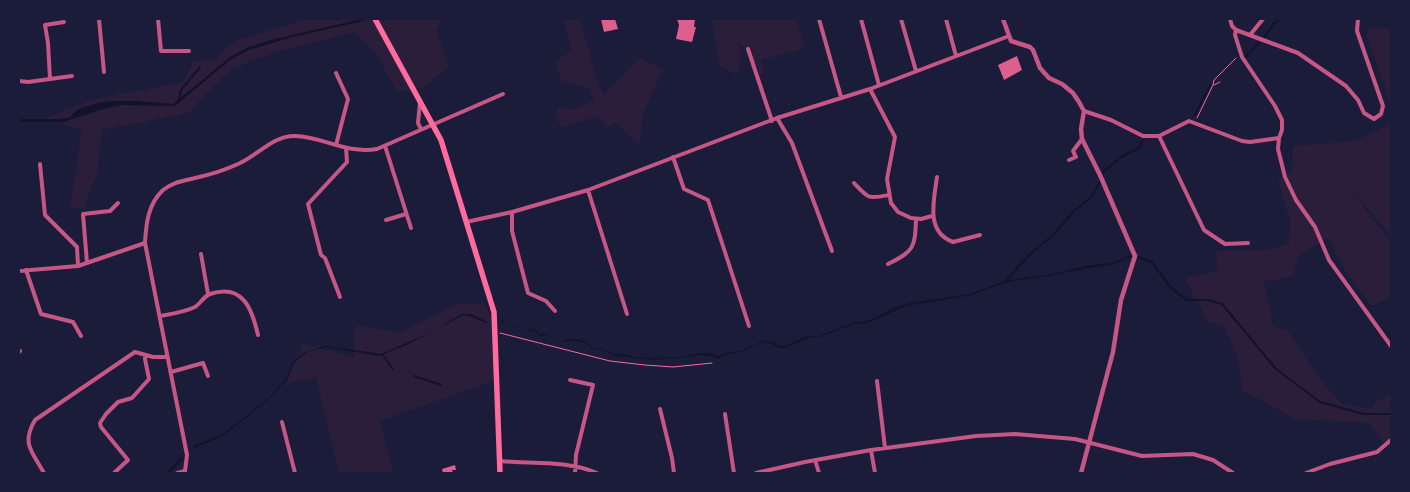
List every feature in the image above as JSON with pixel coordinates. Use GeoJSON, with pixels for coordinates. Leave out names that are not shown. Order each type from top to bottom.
{"type":"FeatureCollection","features":[{"type":"Feature","properties":{"kind":"main road"},"geometry":{"type":"LineString","coordinates":[[375,19],[441,140],[494,312],[500,473]]}},
{"type":"Feature","properties":{"kind":"street"},"geometry":{"type":"LineString","coordinates":[[99,19],[104,72]]}},
{"type":"Feature","properties":{"kind":"street"},"geometry":{"type":"LineString","coordinates":[[158,19],[161,51],[189,51]]}},
{"type":"Feature","properties":{"kind":"street"},"geometry":{"type":"LineString","coordinates":[[819,19],[841,97]]}},
{"type":"Feature","properties":{"kind":"street"},"geometry":{"type":"LineString","coordinates":[[861,19],[879,85]]}},
{"type":"Feature","properties":{"kind":"street"},"geometry":{"type":"LineString","coordinates":[[901,19],[916,70]]}},
{"type":"Feature","properties":{"kind":"street"},"geometry":{"type":"LineString","coordinates":[[946,19],[956,56]]}},
{"type":"Feature","properties":{"kind":"street"},"geometry":{"type":"LineString","coordinates":[[1003,19],[1011,41],[1030,47],[1040,68],[1049,78],[1062,84],[1072,93],[1084,111],[1111,120],[1143,136],[1159,136],[1189,121],[1242,141],[1250,142],[1278,138]]}},
{"type":"Feature","properties":{"kind":"street"},"geometry":{"type":"LineString","coordinates":[[1230,19],[1232,26],[1236,30],[1298,53],[1324,70],[1346,86],[1358,100],[1364,113],[1374,119],[1381,114],[1383,106],[1359,38],[1357,31],[1358,19]]}},
{"type":"Feature","properties":{"kind":"street"},"geometry":{"type":"LineString","coordinates":[[1250,35],[1263,19]]}},
{"type":"Feature","properties":{"kind":"street"},"geometry":{"type":"LineString","coordinates":[[50,78],[45,25],[64,22]]}},
{"type":"Feature","properties":{"kind":"street"},"geometry":{"type":"LineString","coordinates":[[1236,30],[1235,35],[1242,57],[1275,106],[1282,120],[1282,130],[1278,138],[1278,149],[1284,177],[1296,200],[1315,227],[1329,260],[1391,346]]}},
{"type":"Feature","properties":{"kind":"street"},"geometry":{"type":"LineString","coordinates":[[466,222],[512,212],[588,190],[777,118],[870,89],[1009,36]]}},
{"type":"Feature","properties":{"kind":"street"},"geometry":{"type":"LineString","coordinates":[[748,49],[772,121]]}},
{"type":"Feature","properties":{"kind":"street"},"geometry":{"type":"LineString","coordinates":[[336,73],[348,99],[336,145]]}},
{"type":"Feature","properties":{"kind":"street"},"geometry":{"type":"LineString","coordinates":[[19,81],[28,82],[72,76]]}},
{"type":"Feature","properties":{"kind":"street"},"geometry":{"type":"LineString","coordinates":[[870,89],[895,137],[887,179],[889,195],[894,208],[916,219],[932,216]]}},
{"type":"Feature","properties":{"kind":"street"},"geometry":{"type":"LineString","coordinates":[[177,473],[186,472],[187,455],[145,243],[147,222],[153,202],[164,190],[177,182],[238,165],[275,141],[285,137],[295,136],[365,151],[384,146],[503,94]]}},
{"type":"Feature","properties":{"kind":"street"},"geometry":{"type":"LineString","coordinates":[[420,100],[418,123],[421,129]]}},
{"type":"Feature","properties":{"kind":"street"},"geometry":{"type":"LineString","coordinates":[[1082,473],[1114,352],[1121,300],[1135,256],[1082,139],[1081,129],[1084,111]]}},
{"type":"Feature","properties":{"kind":"street"},"geometry":{"type":"LineString","coordinates":[[777,118],[792,143],[832,251]]}},
{"type":"Feature","properties":{"kind":"street"},"geometry":{"type":"LineString","coordinates":[[1159,136],[1204,230],[1225,244],[1248,242]]}},
{"type":"Feature","properties":{"kind":"street"},"geometry":{"type":"LineString","coordinates":[[1069,160],[1076,156],[1074,151],[1082,139]]}},
{"type":"Feature","properties":{"kind":"street"},"geometry":{"type":"LineString","coordinates":[[384,146],[411,228]]}},
{"type":"Feature","properties":{"kind":"street"},"geometry":{"type":"LineString","coordinates":[[340,297],[326,258],[321,255],[308,204],[347,162],[346,148]]}},
{"type":"Feature","properties":{"kind":"street"},"geometry":{"type":"LineString","coordinates":[[673,157],[684,189],[708,200],[749,326]]}},
{"type":"Feature","properties":{"kind":"street"},"geometry":{"type":"LineString","coordinates":[[40,164],[45,215],[77,247],[78,266]]}},
{"type":"Feature","properties":{"kind":"street"},"geometry":{"type":"LineString","coordinates":[[937,178],[932,216],[936,228],[950,241],[956,242],[980,235]]}},
{"type":"Feature","properties":{"kind":"street"},"geometry":{"type":"LineString","coordinates":[[854,183],[865,195],[872,198],[889,195]]}},
{"type":"Feature","properties":{"kind":"street"},"geometry":{"type":"LineString","coordinates":[[588,190],[626,314]]}},
{"type":"Feature","properties":{"kind":"street"},"geometry":{"type":"LineString","coordinates":[[87,263],[83,214],[110,211],[118,203]]}},
{"type":"Feature","properties":{"kind":"street"},"geometry":{"type":"LineString","coordinates":[[512,212],[512,231],[528,293],[546,301],[555,311]]}},
{"type":"Feature","properties":{"kind":"street"},"geometry":{"type":"LineString","coordinates":[[386,220],[406,214]]}},
{"type":"Feature","properties":{"kind":"street"},"geometry":{"type":"LineString","coordinates":[[888,264],[906,254],[912,248],[916,238],[916,219]]}},
{"type":"Feature","properties":{"kind":"street"},"geometry":{"type":"LineString","coordinates":[[19,271],[78,266],[145,243]]}},
{"type":"Feature","properties":{"kind":"street"},"geometry":{"type":"LineString","coordinates":[[201,254],[208,294]]}},
{"type":"Feature","properties":{"kind":"street"},"geometry":{"type":"LineString","coordinates":[[26,270],[41,314],[73,322],[81,336]]}},
{"type":"Feature","properties":{"kind":"street"},"geometry":{"type":"LineString","coordinates":[[160,316],[194,307],[208,294],[229,292],[241,296],[255,320],[258,335]]}},
{"type":"Feature","properties":{"kind":"street"},"geometry":{"type":"LineString","coordinates":[[44,473],[28,444],[28,432],[35,420],[135,352],[153,357],[167,357]]}},
{"type":"Feature","properties":{"kind":"street"},"geometry":{"type":"LineString","coordinates":[[114,473],[128,460],[101,427],[100,423],[118,402],[132,398],[140,392],[149,379],[146,355]]}},
{"type":"Feature","properties":{"kind":"street"},"geometry":{"type":"LineString","coordinates":[[171,372],[203,363],[208,376]]}},
{"type":"Feature","properties":{"kind":"street"},"geometry":{"type":"LineString","coordinates":[[570,380],[593,385],[574,466],[575,473]]}},
{"type":"Feature","properties":{"kind":"street"},"geometry":{"type":"LineString","coordinates":[[877,382],[885,448]]}},
{"type":"Feature","properties":{"kind":"street"},"geometry":{"type":"LineString","coordinates":[[660,409],[674,473]]}},
{"type":"Feature","properties":{"kind":"street"},"geometry":{"type":"LineString","coordinates":[[725,414],[734,473]]}},
{"type":"Feature","properties":{"kind":"street"},"geometry":{"type":"LineString","coordinates":[[282,422],[295,473]]}},
{"type":"Feature","properties":{"kind":"street"},"geometry":{"type":"LineString","coordinates":[[756,473],[871,450],[1000,434],[1064,438],[1091,442],[1142,456],[1194,454],[1213,460],[1233,473]]}},
{"type":"Feature","properties":{"kind":"street"},"geometry":{"type":"LineString","coordinates":[[1306,473],[1330,464],[1377,452],[1391,440]]}},
{"type":"Feature","properties":{"kind":"street"},"geometry":{"type":"LineString","coordinates":[[871,450],[874,473]]}},
{"type":"Feature","properties":{"kind":"street"},"geometry":{"type":"LineString","coordinates":[[815,460],[819,473]]}},
{"type":"Feature","properties":{"kind":"street"},"geometry":{"type":"LineString","coordinates":[[500,461],[574,466],[597,473]]}},
{"type":"Feature","properties":{"kind":"path"},"geometry":{"type":"LineString","coordinates":[[1193,122],[1199,116],[1214,80],[1238,56]]}},
{"type":"Feature","properties":{"kind":"path"},"geometry":{"type":"LineString","coordinates":[[1213,85],[1220,82]]}},
{"type":"Feature","properties":{"kind":"path"},"geometry":{"type":"LineString","coordinates":[[495,332],[610,360],[645,366],[674,367],[712,363]]}},
{"type":"Feature","properties":{"kind":"shaded area"},"geometry":{"type":"Polygon","coordinates":[[[306,19],[443,19],[436,30],[449,67],[422,88],[397,92],[375,52],[355,32],[278,51],[231,69],[188,113],[102,130],[97,174],[83,209],[70,207],[82,129],[70,127],[46,118],[91,100],[183,82],[194,61],[213,60],[235,41],[306,19]]]}},
{"type":"Feature","properties":{"kind":"shaded area"},"geometry":{"type":"Polygon","coordinates":[[[361,19],[372,19],[293,37],[249,50],[230,60],[175,106],[123,105],[106,108],[64,122],[19,122],[19,119],[63,119],[70,117],[78,109],[110,101],[173,104],[229,58],[246,48],[271,40],[361,19]]]}},
{"type":"Feature","properties":{"kind":"shaded area"},"geometry":{"type":"Polygon","coordinates":[[[563,19],[580,19],[595,73],[604,95],[640,57],[663,70],[643,113],[640,145],[616,123],[606,128],[598,116],[562,128],[554,115],[559,107],[572,110],[594,100],[590,89],[562,81],[555,62],[572,50],[563,19]]]}},
{"type":"Feature","properties":{"kind":"shaded area"},"geometry":{"type":"Polygon","coordinates":[[[712,19],[796,19],[805,48],[761,60],[765,74],[760,75],[748,49],[737,42],[742,55],[737,74],[720,67],[712,19]]]}},
{"type":"Feature","properties":{"kind":"shaded area"},"geometry":{"type":"Polygon","coordinates":[[[1371,28],[1391,29],[1391,104],[1366,35],[1371,28]]]}},
{"type":"Feature","properties":{"kind":"shaded area"},"geometry":{"type":"Polygon","coordinates":[[[1391,124],[1391,236],[1353,191],[1369,215],[1391,240],[1391,297],[1372,306],[1347,274],[1329,238],[1299,255],[1293,276],[1264,282],[1273,326],[1287,330],[1317,375],[1341,404],[1371,409],[1378,400],[1391,395],[1391,440],[1385,446],[1370,423],[1294,419],[1262,400],[1242,391],[1238,359],[1225,327],[1207,321],[1185,278],[1218,271],[1216,251],[1266,250],[1289,244],[1290,220],[1278,179],[1292,172],[1293,146],[1355,141],[1391,124]]]}},
{"type":"Feature","properties":{"kind":"shaded area"},"geometry":{"type":"Polygon","coordinates":[[[1128,257],[1114,264],[1014,281],[972,295],[906,306],[868,323],[854,324],[819,337],[810,337],[785,348],[780,348],[765,341],[741,352],[731,353],[718,359],[701,355],[656,360],[616,356],[602,350],[592,349],[585,343],[558,342],[576,339],[585,341],[592,348],[605,350],[616,355],[623,354],[634,357],[658,359],[702,353],[712,354],[716,357],[729,352],[741,351],[765,340],[779,346],[785,346],[807,336],[819,336],[853,323],[871,320],[895,307],[910,303],[971,294],[1006,280],[1043,276],[1085,266],[1111,263],[1128,257]]]}},
{"type":"Feature","properties":{"kind":"shaded area"},"geometry":{"type":"Polygon","coordinates":[[[459,303],[484,304],[498,328],[499,379],[380,421],[393,473],[339,473],[316,378],[287,383],[303,344],[355,357],[355,325],[400,332],[459,303]]]}},
{"type":"Feature","properties":{"kind":"shaded area"},"geometry":{"type":"Polygon","coordinates":[[[461,314],[471,314],[490,323],[463,315],[436,330],[461,314]]]}},
{"type":"Feature","properties":{"kind":"shaded area"},"geometry":{"type":"Polygon","coordinates":[[[523,329],[528,331],[535,329],[539,334],[548,334],[558,342],[549,335],[539,336],[535,330],[528,332],[523,329]]]}},
{"type":"Feature","properties":{"kind":"shaded area"},"geometry":{"type":"Polygon","coordinates":[[[429,333],[411,343],[379,356],[327,347],[307,352],[293,364],[287,379],[270,398],[223,436],[194,448],[193,446],[222,435],[270,397],[287,377],[293,362],[305,352],[327,346],[381,354],[429,333]]]}},
{"type":"Feature","properties":{"kind":"building"},"geometry":{"type":"Polygon","coordinates":[[[601,19],[615,19],[618,29],[604,32],[601,19]]]}},
{"type":"Feature","properties":{"kind":"building"},"geometry":{"type":"Polygon","coordinates":[[[677,19],[695,19],[694,27],[696,27],[692,42],[676,39],[679,25],[677,19]]]}},
{"type":"Feature","properties":{"kind":"building"},"geometry":{"type":"Polygon","coordinates":[[[1017,56],[1022,70],[1004,80],[998,65],[1017,56]]]}},
{"type":"Feature","properties":{"kind":"building"},"geometry":{"type":"Polygon","coordinates":[[[455,465],[456,470],[452,470],[453,473],[443,473],[442,469],[455,465]]]}},
{"type":"Feature","properties":{"kind":"waterway"},"geometry":{"type":"LineString","coordinates":[[1264,38],[1273,24],[1280,19]]}},
{"type":"Feature","properties":{"kind":"waterway"},"geometry":{"type":"LineString","coordinates":[[1244,58],[1259,43]]}},
{"type":"Feature","properties":{"kind":"waterway"},"geometry":{"type":"LineString","coordinates":[[178,103],[181,90],[200,67]]}},
{"type":"Feature","properties":{"kind":"waterway"},"geometry":{"type":"LineString","coordinates":[[1195,115],[1210,85]]}},
{"type":"Feature","properties":{"kind":"waterway"},"geometry":{"type":"LineString","coordinates":[[1102,176],[1103,172],[1121,157],[1139,148],[1143,140]]}},
{"type":"Feature","properties":{"kind":"waterway"},"geometry":{"type":"LineString","coordinates":[[1006,281],[1029,255],[1054,234],[1072,213],[1092,196],[1101,180]]}},
{"type":"Feature","properties":{"kind":"waterway"},"geometry":{"type":"LineString","coordinates":[[1128,257],[1135,256],[1152,262],[1170,287],[1187,300],[1207,300],[1222,304],[1276,369],[1320,402],[1364,414],[1391,414]]}},
{"type":"Feature","properties":{"kind":"waterway"},"geometry":{"type":"LineString","coordinates":[[382,354],[393,369]]}},
{"type":"Feature","properties":{"kind":"waterway"},"geometry":{"type":"LineString","coordinates":[[414,376],[441,385]]}},
{"type":"Feature","properties":{"kind":"waterway"},"geometry":{"type":"LineString","coordinates":[[168,473],[182,458]]}}]}
